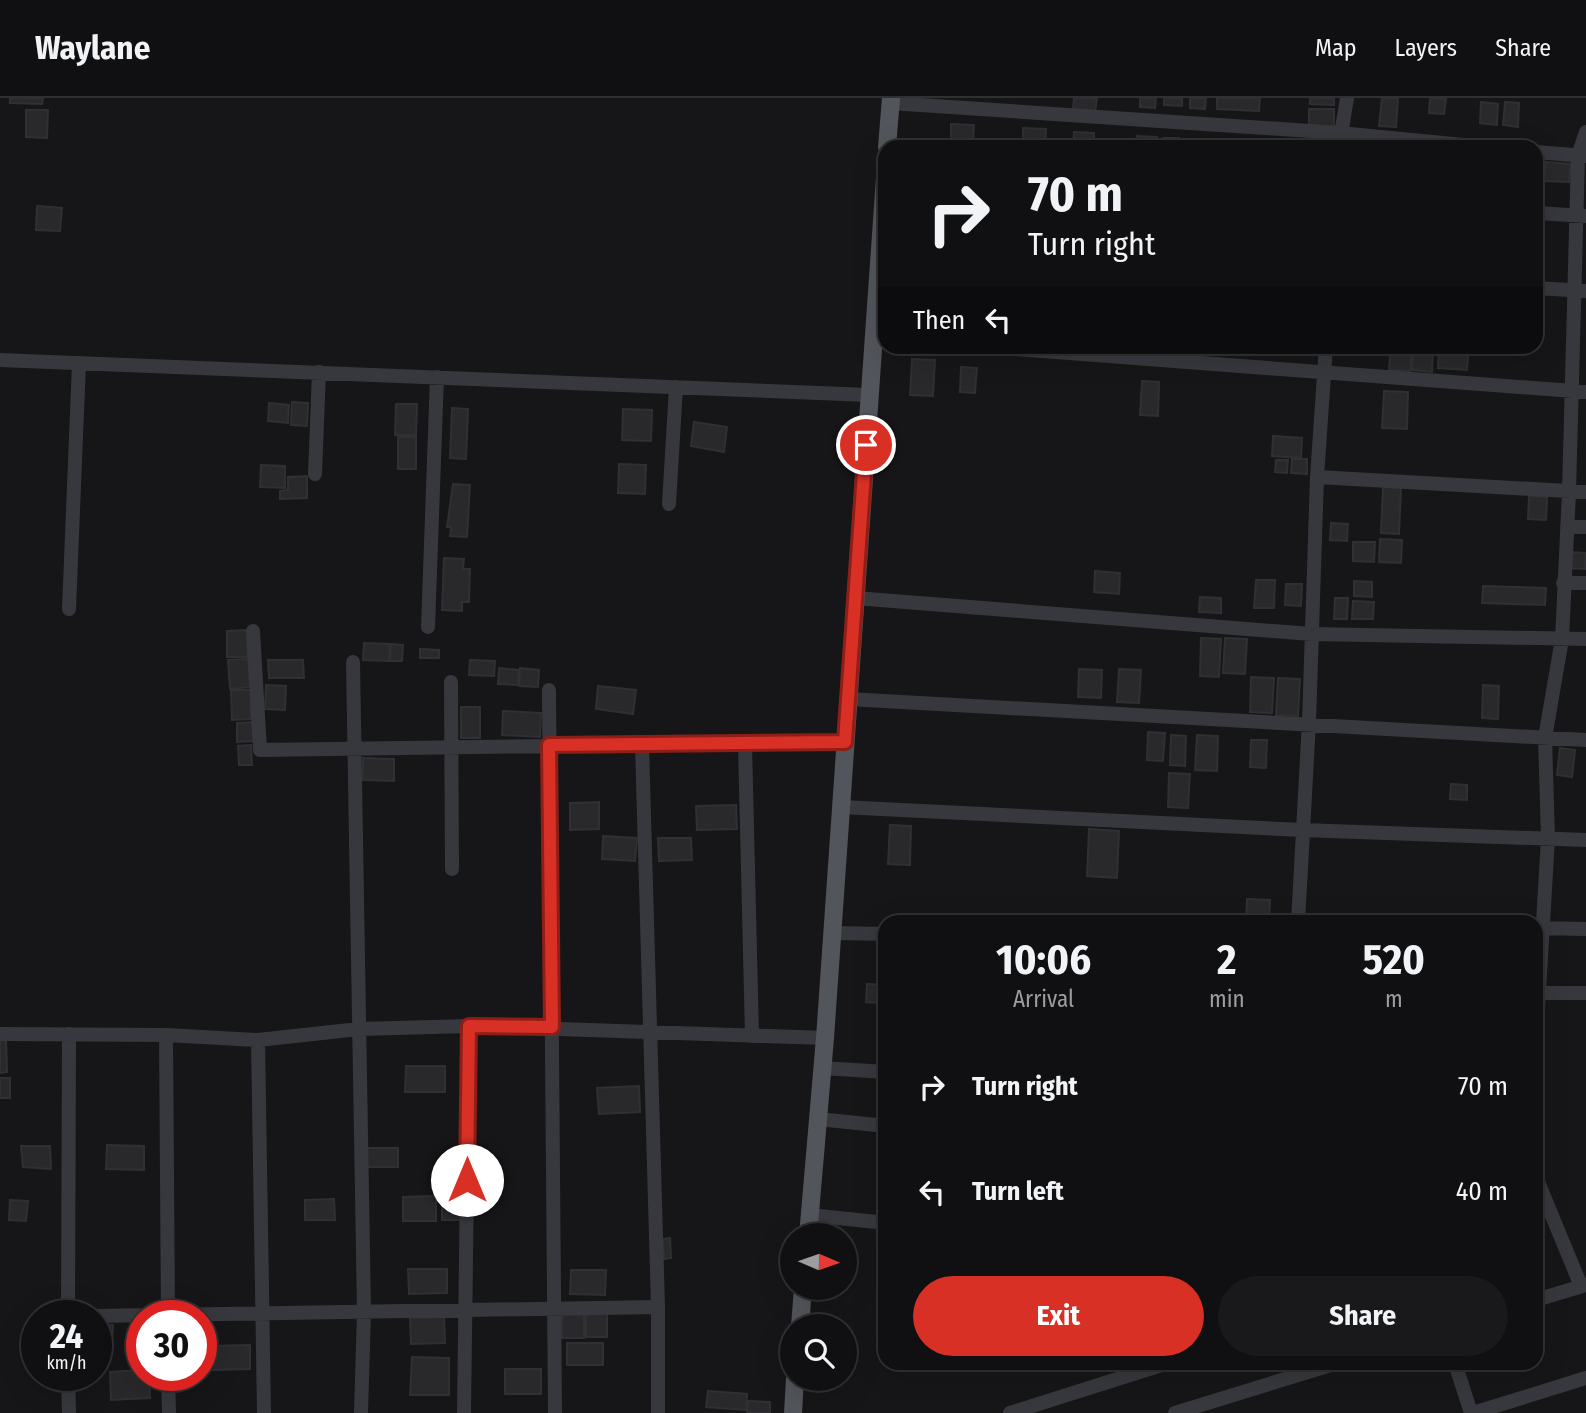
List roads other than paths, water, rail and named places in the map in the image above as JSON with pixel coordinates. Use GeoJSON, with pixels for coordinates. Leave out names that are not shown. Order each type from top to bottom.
{"type":"FeatureCollection","features":[{"type":"Feature","properties":{"kind":"main road"},"geometry":{"type":"LineString","coordinates":[[887,140],[890,101]]}},
{"type":"Feature","properties":{"kind":"main road"},"geometry":{"type":"LineString","coordinates":[[809,1223],[825,1038],[869,394],[878,344]]}},
{"type":"Feature","properties":{"kind":"main road"},"geometry":{"type":"LineString","coordinates":[[793,1413],[795,1391]]}},
{"type":"Feature","properties":{"kind":"street"},"geometry":{"type":"LineString","coordinates":[[890,101],[1340,140],[1347,98]]}},
{"type":"Feature","properties":{"kind":"street"},"geometry":{"type":"LineString","coordinates":[[1541,915],[1548,838],[1545,738],[1562,639],[1569,492],[1579,392],[1582,156],[1586,132]]}},
{"type":"Feature","properties":{"kind":"street"},"geometry":{"type":"LineString","coordinates":[[1543,153],[1582,156]]}},
{"type":"Feature","properties":{"kind":"street"},"geometry":{"type":"LineString","coordinates":[[1543,213],[1581,216]]}},
{"type":"Feature","properties":{"kind":"street"},"geometry":{"type":"LineString","coordinates":[[1543,288],[1580,290]]}},
{"type":"Feature","properties":{"kind":"street"},"geometry":{"type":"LineString","coordinates":[[1078,354],[1579,392]]}},
{"type":"Feature","properties":{"kind":"street"},"geometry":{"type":"LineString","coordinates":[[1298,915],[1325,354]]}},
{"type":"Feature","properties":{"kind":"street"},"geometry":{"type":"LineString","coordinates":[[0,360],[869,394]]}},
{"type":"Feature","properties":{"kind":"street"},"geometry":{"type":"LineString","coordinates":[[69,608],[79,363]]}},
{"type":"Feature","properties":{"kind":"street"},"geometry":{"type":"LineString","coordinates":[[315,474],[319,372]]}},
{"type":"Feature","properties":{"kind":"street"},"geometry":{"type":"LineString","coordinates":[[428,627],[437,377]]}},
{"type":"Feature","properties":{"kind":"street"},"geometry":{"type":"LineString","coordinates":[[669,504],[676,387]]}},
{"type":"Feature","properties":{"kind":"street"},"geometry":{"type":"LineString","coordinates":[[1317,477],[1586,492]]}},
{"type":"Feature","properties":{"kind":"street"},"geometry":{"type":"LineString","coordinates":[[1567,527],[1586,527]]}},
{"type":"Feature","properties":{"kind":"street"},"geometry":{"type":"LineString","coordinates":[[1563,583],[1586,583]]}},
{"type":"Feature","properties":{"kind":"street"},"geometry":{"type":"LineString","coordinates":[[855,598],[1311,634],[1586,639]]}},
{"type":"Feature","properties":{"kind":"street"},"geometry":{"type":"LineString","coordinates":[[253,631],[260,750],[845,742]]}},
{"type":"Feature","properties":{"kind":"street"},"geometry":{"type":"LineString","coordinates":[[353,662],[364,1312],[360,1413]]}},
{"type":"Feature","properties":{"kind":"street"},"geometry":{"type":"LineString","coordinates":[[451,682],[452,869]]}},
{"type":"Feature","properties":{"kind":"street"},"geometry":{"type":"LineString","coordinates":[[549,690],[552,1308],[555,1413]]}},
{"type":"Feature","properties":{"kind":"street"},"geometry":{"type":"LineString","coordinates":[[848,699],[1309,722],[1586,740]]}},
{"type":"Feature","properties":{"kind":"street"},"geometry":{"type":"LineString","coordinates":[[745,744],[752,1036]]}},
{"type":"Feature","properties":{"kind":"street"},"geometry":{"type":"LineString","coordinates":[[642,745],[652,1034],[659,1413]]}},
{"type":"Feature","properties":{"kind":"street"},"geometry":{"type":"LineString","coordinates":[[841,807],[1302,830],[1586,840]]}},
{"type":"Feature","properties":{"kind":"street"},"geometry":{"type":"LineString","coordinates":[[1543,928],[1586,929]]}},
{"type":"Feature","properties":{"kind":"street"},"geometry":{"type":"LineString","coordinates":[[832,933],[878,934]]}},
{"type":"Feature","properties":{"kind":"street"},"geometry":{"type":"LineString","coordinates":[[1543,993],[1586,993]]}},
{"type":"Feature","properties":{"kind":"street"},"geometry":{"type":"LineString","coordinates":[[0,1034],[166,1035],[258,1040],[359,1029],[469,1026],[825,1038]]}},
{"type":"Feature","properties":{"kind":"street"},"geometry":{"type":"LineString","coordinates":[[464,1413],[469,1026]]}},
{"type":"Feature","properties":{"kind":"street"},"geometry":{"type":"LineString","coordinates":[[68,1300],[69,1034]]}},
{"type":"Feature","properties":{"kind":"street"},"geometry":{"type":"LineString","coordinates":[[166,1035],[168,1300]]}},
{"type":"Feature","properties":{"kind":"street"},"geometry":{"type":"LineString","coordinates":[[258,1040],[264,1413]]}},
{"type":"Feature","properties":{"kind":"street"},"geometry":{"type":"LineString","coordinates":[[822,1069],[878,1072]]}},
{"type":"Feature","properties":{"kind":"street"},"geometry":{"type":"LineString","coordinates":[[818,1119],[878,1125]]}},
{"type":"Feature","properties":{"kind":"street"},"geometry":{"type":"LineString","coordinates":[[1543,1193],[1583,1285],[1543,1298]]}},
{"type":"Feature","properties":{"kind":"street"},"geometry":{"type":"LineString","coordinates":[[810,1215],[878,1222]]}},
{"type":"Feature","properties":{"kind":"street"},"geometry":{"type":"LineString","coordinates":[[217,1313],[658,1307]]}},
{"type":"Feature","properties":{"kind":"street"},"geometry":{"type":"LineString","coordinates":[[1010,1413],[1146,1370]]}},
{"type":"Feature","properties":{"kind":"street"},"geometry":{"type":"LineString","coordinates":[[1175,1413],[1314,1370]]}},
{"type":"Feature","properties":{"kind":"street"},"geometry":{"type":"LineString","coordinates":[[1457,1370],[1472,1413],[1586,1377]]}},
{"type":"Feature","properties":{"kind":"street"},"geometry":{"type":"LineString","coordinates":[[68,1391],[69,1413]]}},
{"type":"Feature","properties":{"kind":"street"},"geometry":{"type":"LineString","coordinates":[[169,1391],[169,1413]]}}]}
